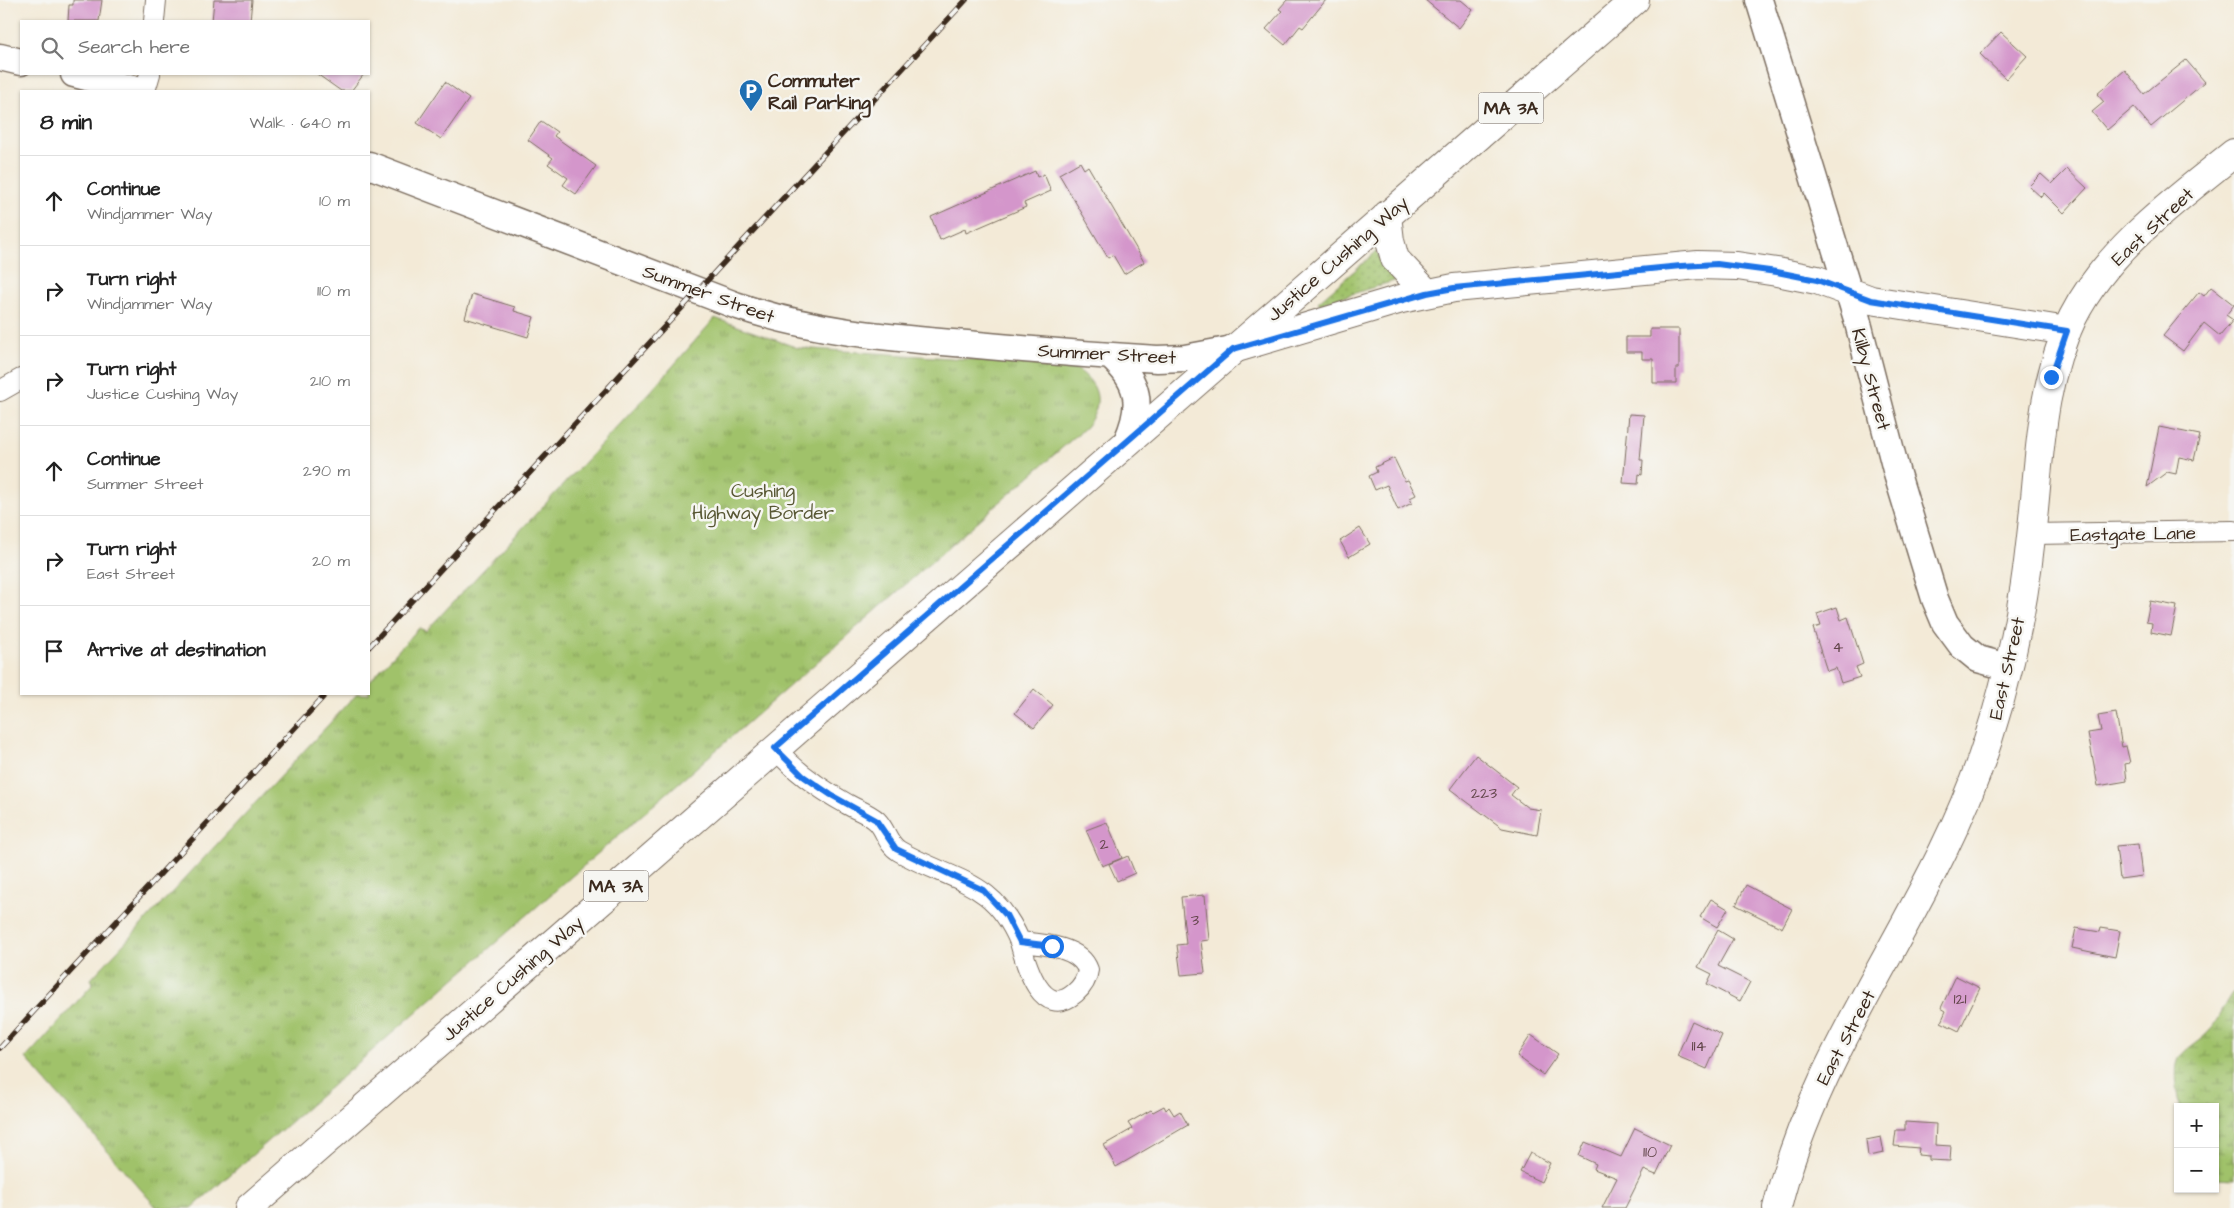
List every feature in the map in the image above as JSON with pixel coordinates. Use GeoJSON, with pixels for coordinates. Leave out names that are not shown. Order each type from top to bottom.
{"type":"FeatureCollection","features":[{"type":"Feature","properties":{"kind":"main road","name":"Justice Cushing Way"},"geometry":{"type":"LineString","coordinates":[[249,1208],[1635,0]]}},
{"type":"Feature","properties":{"kind":"main road","name":"East Street"},"geometry":{"type":"LineString","coordinates":[[1777,1208],[1797,1139],[1821,1079],[1852,1019],[1921,898],[1952,834],[1986,746],[2007,667],[2022,599],[2032,534],[2038,453],[2046,401],[2053,367],[2067,331],[2088,293],[2126,246],[2155,218],[2234,153]]}},
{"type":"Feature","properties":{"kind":"main road"},"geometry":{"type":"LineString","coordinates":[[1387,215],[1392,251],[1396,259],[1427,293]]}},
{"type":"Feature","properties":{"kind":"main road","name":"Summer Street"},"geometry":{"type":"LineString","coordinates":[[1233,349],[1427,293],[1491,284],[1717,264],[1809,278],[1871,300],[2067,331]]}},
{"type":"Feature","properties":{"kind":"street"},"geometry":{"type":"LineString","coordinates":[[154,20],[156,0]]}},
{"type":"Feature","properties":{"kind":"street","name":"Kilby Street"},"geometry":{"type":"LineString","coordinates":[[1759,0],[1848,292],[1897,474],[1940,611],[1952,634],[1967,651],[1978,659],[2007,667]]}},
{"type":"Feature","properties":{"kind":"street"},"geometry":{"type":"LineString","coordinates":[[0,58],[20,62]]}},
{"type":"Feature","properties":{"kind":"street"},"geometry":{"type":"LineString","coordinates":[[78,75],[137,90]]}},
{"type":"Feature","properties":{"kind":"street"},"geometry":{"type":"LineString","coordinates":[[145,90],[150,75]]}},
{"type":"Feature","properties":{"kind":"street","name":"Summer Street"},"geometry":{"type":"LineString","coordinates":[[370,165],[735,305],[781,320],[828,330],[886,337],[1157,360],[1185,358],[1233,349]]}},
{"type":"Feature","properties":{"kind":"street"},"geometry":{"type":"LineString","coordinates":[[1110,356],[1121,366],[1136,391],[1135,423],[1127,441]]}},
{"type":"Feature","properties":{"kind":"street"},"geometry":{"type":"LineString","coordinates":[[0,391],[20,380]]}},
{"type":"Feature","properties":{"kind":"street","name":"Eastgate Lane"},"geometry":{"type":"LineString","coordinates":[[2032,534],[2234,531]]}},
{"type":"Feature","properties":{"kind":"street"},"geometry":{"type":"LineString","coordinates":[[775,748],[803,776],[831,795],[876,820],[896,849],[983,890],[1006,915],[1020,942]]}},
{"type":"Feature","properties":{"kind":"green space"},"geometry":{"type":"Polygon","coordinates":[[[1376,252],[1397,280],[1320,304],[1318,302],[1376,252]]]}},
{"type":"Feature","properties":{"kind":"green space","name":"Cushing Highway Border"},"geometry":{"type":"Polygon","coordinates":[[[715,318],[798,348],[1072,366],[1088,378],[1093,385],[1097,401],[1096,409],[1086,427],[192,1208],[157,1208],[26,1058],[93,984],[91,979],[356,695],[370,695],[370,681],[419,628],[426,631],[652,390],[715,318]]]}},
{"type":"Feature","properties":{"kind":"green space"},"geometry":{"type":"Polygon","coordinates":[[[2234,993],[2234,1179],[2219,1178],[2219,1103],[2179,1103],[2176,1071],[2180,1057],[2211,1029],[2226,1002],[2234,993]]]}},
{"type":"Feature","properties":{"kind":"building"},"geometry":{"type":"Polygon","coordinates":[[[73,0],[102,0],[99,20],[68,20],[69,5],[73,5],[73,0]]]}},
{"type":"Feature","properties":{"kind":"building"},"geometry":{"type":"Polygon","coordinates":[[[214,0],[252,0],[250,20],[212,20],[214,0]]]}},
{"type":"Feature","properties":{"kind":"building"},"geometry":{"type":"Polygon","coordinates":[[[1287,0],[1326,0],[1303,28],[1300,26],[1285,45],[1266,29],[1282,11],[1279,9],[1287,0]]]}},
{"type":"Feature","properties":{"kind":"building"},"geometry":{"type":"Polygon","coordinates":[[[1425,0],[1461,0],[1473,10],[1459,28],[1425,0]]]}},
{"type":"Feature","properties":{"kind":"building"},"geometry":{"type":"Polygon","coordinates":[[[2001,32],[2027,56],[2006,79],[1980,54],[2001,32]]]}},
{"type":"Feature","properties":{"kind":"building"},"geometry":{"type":"Polygon","coordinates":[[[2186,60],[2205,82],[2151,127],[2134,107],[2107,130],[2092,112],[2104,102],[2097,94],[2125,70],[2144,94],[2186,60]]]}},
{"type":"Feature","properties":{"kind":"building"},"geometry":{"type":"Polygon","coordinates":[[[318,75],[363,75],[352,90],[340,90],[318,75]]]}},
{"type":"Feature","properties":{"kind":"building"},"geometry":{"type":"Polygon","coordinates":[[[445,82],[469,99],[441,139],[417,123],[445,82]]]}},
{"type":"Feature","properties":{"kind":"building"},"geometry":{"type":"Polygon","coordinates":[[[541,121],[557,132],[554,136],[596,166],[576,194],[563,185],[568,178],[548,164],[553,158],[528,140],[541,121]]]}},
{"type":"Feature","properties":{"kind":"building"},"geometry":{"type":"Polygon","coordinates":[[[1080,162],[1084,169],[1088,166],[1144,262],[1124,274],[1113,255],[1108,258],[1059,174],[1080,162]]]}},
{"type":"Feature","properties":{"kind":"building"},"geometry":{"type":"Polygon","coordinates":[[[2067,169],[2087,188],[2064,213],[2044,193],[2041,197],[2029,186],[2041,174],[2052,184],[2067,169]]]}},
{"type":"Feature","properties":{"kind":"building"},"geometry":{"type":"Polygon","coordinates":[[[1035,171],[1037,177],[1044,174],[1051,191],[1024,203],[1026,207],[966,233],[965,229],[940,240],[931,217],[1035,171]]]}},
{"type":"Feature","properties":{"kind":"building"},"geometry":{"type":"Polygon","coordinates":[[[2211,287],[2234,305],[2226,315],[2233,320],[2220,336],[2204,323],[2183,351],[2163,336],[2199,292],[2204,296],[2211,287]]]}},
{"type":"Feature","properties":{"kind":"building"},"geometry":{"type":"Polygon","coordinates":[[[472,294],[515,307],[514,311],[534,317],[528,337],[465,318],[472,294]]]}},
{"type":"Feature","properties":{"kind":"building"},"geometry":{"type":"Polygon","coordinates":[[[1650,329],[1679,329],[1679,368],[1676,368],[1676,383],[1653,383],[1653,359],[1642,359],[1642,352],[1626,352],[1626,337],[1650,337],[1650,329]]]}},
{"type":"Feature","properties":{"kind":"building"},"geometry":{"type":"Polygon","coordinates":[[[1629,414],[1644,415],[1640,460],[1643,460],[1642,475],[1639,474],[1638,484],[1623,483],[1629,414]]]}},
{"type":"Feature","properties":{"kind":"building"},"geometry":{"type":"Polygon","coordinates":[[[2159,427],[2200,435],[2194,460],[2179,457],[2176,474],[2167,472],[2147,487],[2159,427]]]}},
{"type":"Feature","properties":{"kind":"building"},"geometry":{"type":"Polygon","coordinates":[[[1394,458],[1405,481],[1408,480],[1416,495],[1410,498],[1412,503],[1398,510],[1387,485],[1375,490],[1369,476],[1377,472],[1375,467],[1394,458]]]}},
{"type":"Feature","properties":{"kind":"building"},"geometry":{"type":"Polygon","coordinates":[[[1360,528],[1370,544],[1349,557],[1340,541],[1360,528]]]}},
{"type":"Feature","properties":{"kind":"building"},"geometry":{"type":"Polygon","coordinates":[[[2150,601],[2177,606],[2171,636],[2151,632],[2152,623],[2146,622],[2150,601]]]}},
{"type":"Feature","properties":{"kind":"building"},"geometry":{"type":"Polygon","coordinates":[[[1837,607],[1841,620],[1848,617],[1863,664],[1856,667],[1860,677],[1841,683],[1836,668],[1827,671],[1813,628],[1821,626],[1817,614],[1837,607]]]}},
{"type":"Feature","properties":{"kind":"building"},"geometry":{"type":"Polygon","coordinates":[[[1034,689],[1053,705],[1034,728],[1015,713],[1034,689]]]}},
{"type":"Feature","properties":{"kind":"building"},"geometry":{"type":"Polygon","coordinates":[[[2116,713],[2122,747],[2126,746],[2130,763],[2125,764],[2127,781],[2098,786],[2088,733],[2101,731],[2098,716],[2116,713]]]}},
{"type":"Feature","properties":{"kind":"building"},"geometry":{"type":"Polygon","coordinates":[[[1476,755],[1517,787],[1511,795],[1528,808],[1541,810],[1537,835],[1502,828],[1450,789],[1476,755]]]}},
{"type":"Feature","properties":{"kind":"building"},"geometry":{"type":"Polygon","coordinates":[[[1107,822],[1122,858],[1102,866],[1086,830],[1107,822]]]}},
{"type":"Feature","properties":{"kind":"building"},"geometry":{"type":"Polygon","coordinates":[[[2138,844],[2142,876],[2120,879],[2116,846],[2138,844]]]}},
{"type":"Feature","properties":{"kind":"building"},"geometry":{"type":"Polygon","coordinates":[[[1128,856],[1135,873],[1117,881],[1109,864],[1128,856]]]}},
{"type":"Feature","properties":{"kind":"building"},"geometry":{"type":"Polygon","coordinates":[[[1746,885],[1792,909],[1782,928],[1736,905],[1746,885]]]}},
{"type":"Feature","properties":{"kind":"building"},"geometry":{"type":"Polygon","coordinates":[[[1205,895],[1209,940],[1201,941],[1205,973],[1181,975],[1177,945],[1186,944],[1181,897],[1205,895]]]}},
{"type":"Feature","properties":{"kind":"building"},"geometry":{"type":"Polygon","coordinates":[[[1711,899],[1728,909],[1717,927],[1700,917],[1711,899]]]}},
{"type":"Feature","properties":{"kind":"building"},"geometry":{"type":"Polygon","coordinates":[[[2076,928],[2100,932],[2101,928],[2120,931],[2115,957],[2072,948],[2076,928]]]}},
{"type":"Feature","properties":{"kind":"building"},"geometry":{"type":"Polygon","coordinates":[[[1718,930],[1733,939],[1718,966],[1750,982],[1740,1001],[1707,984],[1712,974],[1698,967],[1718,930]]]}},
{"type":"Feature","properties":{"kind":"building"},"geometry":{"type":"Polygon","coordinates":[[[1956,976],[1980,988],[1959,1031],[1941,1022],[1946,1011],[1941,1008],[1956,976]]]}},
{"type":"Feature","properties":{"kind":"building"},"geometry":{"type":"Polygon","coordinates":[[[1692,1021],[1722,1035],[1707,1069],[1677,1056],[1692,1021]]]}},
{"type":"Feature","properties":{"kind":"building"},"geometry":{"type":"Polygon","coordinates":[[[1531,1035],[1558,1054],[1543,1075],[1517,1056],[1531,1035]]]}},
{"type":"Feature","properties":{"kind":"building"},"geometry":{"type":"Polygon","coordinates":[[[1164,1106],[1166,1110],[1169,1107],[1174,1115],[1180,1111],[1188,1125],[1116,1167],[1104,1145],[1132,1129],[1128,1123],[1151,1110],[1153,1112],[1164,1106]]]}},
{"type":"Feature","properties":{"kind":"building"},"geometry":{"type":"Polygon","coordinates":[[[1905,1122],[1936,1124],[1935,1145],[1951,1146],[1950,1161],[1929,1160],[1929,1156],[1918,1155],[1919,1148],[1894,1146],[1896,1130],[1905,1130],[1905,1122]]]}},
{"type":"Feature","properties":{"kind":"building"},"geometry":{"type":"Polygon","coordinates":[[[1635,1128],[1670,1145],[1656,1175],[1644,1170],[1625,1208],[1602,1208],[1617,1178],[1594,1169],[1596,1164],[1579,1156],[1585,1142],[1621,1157],[1635,1128]]]}},
{"type":"Feature","properties":{"kind":"building"},"geometry":{"type":"Polygon","coordinates":[[[1881,1137],[1884,1153],[1868,1156],[1866,1140],[1881,1137]]]}},
{"type":"Feature","properties":{"kind":"building"},"geometry":{"type":"Polygon","coordinates":[[[1530,1153],[1550,1163],[1541,1182],[1520,1172],[1530,1153]]]}},
{"type":"Feature","properties":{"kind":"railway"},"geometry":{"type":"LineString","coordinates":[[370,646],[966,0]]}},
{"type":"Feature","properties":{"kind":"railway"},"geometry":{"type":"LineString","coordinates":[[0,1048],[325,695]]}},
{"type":"Feature","properties":{"kind":"place","name":"Commuter Rail Parking"},"geometry":{"type":"Point","coordinates":[751,112]}},
{"type":"Feature","properties":{"kind":"route"},"geometry":{"type":"LineString","coordinates":[[1052,946],[1020,942],[1006,915],[983,890],[900,852],[892,846],[876,820],[831,795],[803,776],[786,762],[775,748],[1233,349],[1401,299],[1454,288],[1717,264],[1759,269],[1817,280],[1871,300],[2067,331],[2051,377]]}}]}
